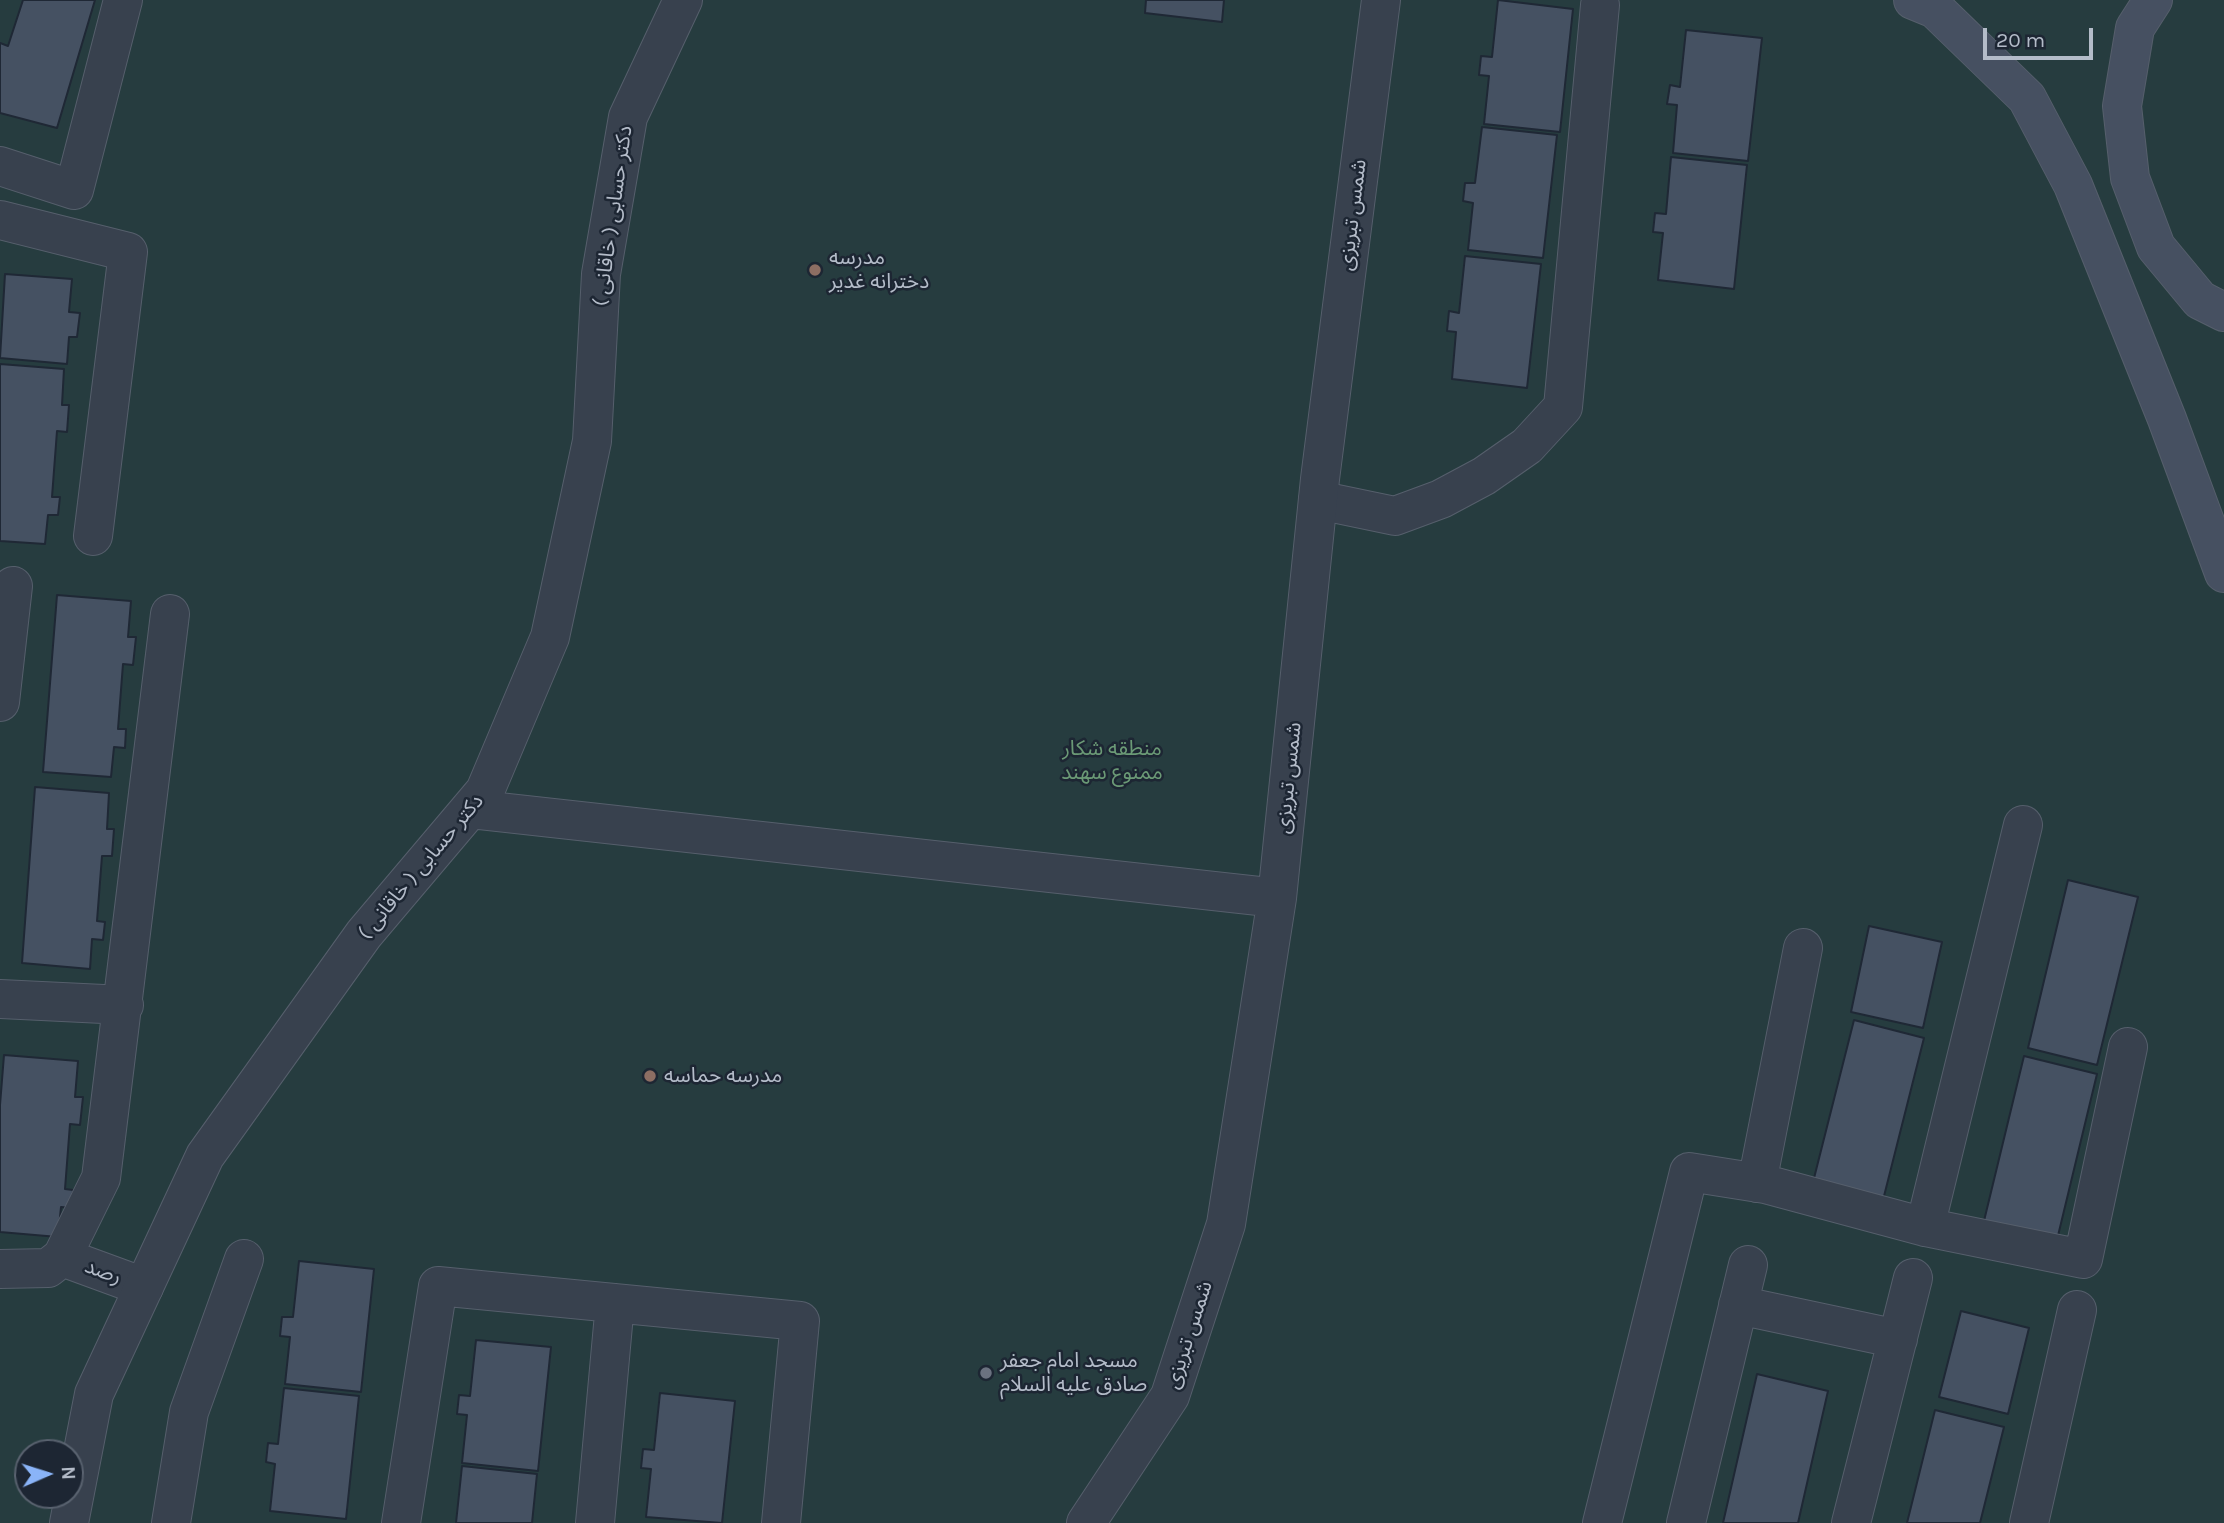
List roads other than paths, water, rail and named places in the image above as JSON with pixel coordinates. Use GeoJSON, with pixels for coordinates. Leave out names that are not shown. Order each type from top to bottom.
{"type":"FeatureCollection","features":[{"type":"Feature","properties":{"kind":"main road"},"geometry":{"type":"LineString","coordinates":[[1913,0],[1935,9],[2027,98],[2073,185],[2167,419],[2224,573]]}},
{"type":"Feature","properties":{"kind":"main road"},"geometry":{"type":"LineString","coordinates":[[2153,0],[2135,28],[2122,106],[2130,178],[2156,247],[2200,300],[2224,312]]}},
{"type":"Feature","properties":{"kind":"street"},"geometry":{"type":"LineString","coordinates":[[0,166],[74,190],[123,0]]}},
{"type":"Feature","properties":{"kind":"street","name":"دکتر حسابی ( خاقانی )"},"geometry":{"type":"LineString","coordinates":[[69,1523],[94,1394],[205,1156],[364,934],[485,791],[550,637],[592,441],[601,274],[628,117],[683,0]]}},
{"type":"Feature","properties":{"kind":"street","name":"شمس تبریزی"},"geometry":{"type":"LineString","coordinates":[[1086,1523],[1170,1396],[1226,1224],[1277,898],[1318,500],[1381,0]]}},
{"type":"Feature","properties":{"kind":"street"},"geometry":{"type":"LineString","coordinates":[[1318,500],[1395,516],[1441,499],[1484,476],[1527,446],[1563,407],[1600,5]]}},
{"type":"Feature","properties":{"kind":"street"},"geometry":{"type":"LineString","coordinates":[[0,220],[128,252],[93,536]]}},
{"type":"Feature","properties":{"kind":"street"},"geometry":{"type":"LineString","coordinates":[[0,702],[13,586]]}},
{"type":"Feature","properties":{"kind":"street"},"geometry":{"type":"LineString","coordinates":[[0,1269],[48,1268],[62,1257],[101,1178],[170,614]]}},
{"type":"Feature","properties":{"kind":"street"},"geometry":{"type":"LineString","coordinates":[[471,809],[1277,898]]}},
{"type":"Feature","properties":{"kind":"street"},"geometry":{"type":"LineString","coordinates":[[1925,1227],[2023,825]]}},
{"type":"Feature","properties":{"kind":"street"},"geometry":{"type":"LineString","coordinates":[[1757,1183],[1803,948]]}},
{"type":"Feature","properties":{"kind":"street"},"geometry":{"type":"LineString","coordinates":[[0,999],[124,1005]]}},
{"type":"Feature","properties":{"kind":"street"},"geometry":{"type":"LineString","coordinates":[[1602,1523],[1689,1172],[1757,1183],[1925,1227],[2083,1259],[2128,1047]]}},
{"type":"Feature","properties":{"kind":"street","name":"رصد"},"geometry":{"type":"LineString","coordinates":[[62,1257],[144,1287]]}},
{"type":"Feature","properties":{"kind":"street"},"geometry":{"type":"LineString","coordinates":[[172,1523],[189,1412],[244,1259]]}},
{"type":"Feature","properties":{"kind":"street"},"geometry":{"type":"LineString","coordinates":[[1686,1523],[1748,1265]]}},
{"type":"Feature","properties":{"kind":"street"},"geometry":{"type":"LineString","coordinates":[[1851,1523],[1913,1278]]}},
{"type":"Feature","properties":{"kind":"street"},"geometry":{"type":"LineString","coordinates":[[401,1523],[438,1286],[800,1321],[781,1523]]}},
{"type":"Feature","properties":{"kind":"street"},"geometry":{"type":"LineString","coordinates":[[595,1523],[615,1303]]}},
{"type":"Feature","properties":{"kind":"street"},"geometry":{"type":"LineString","coordinates":[[1738,1305],[1898,1339]]}},
{"type":"Feature","properties":{"kind":"street"},"geometry":{"type":"LineString","coordinates":[[2029,1523],[2077,1310]]}},
{"type":"Feature","properties":{"kind":"place","name":"مدرسه دخترانه غدیر"},"geometry":{"type":"Point","coordinates":[815,270]}},
{"type":"Feature","properties":{"kind":"place","name":"مدرسه حماسه"},"geometry":{"type":"Point","coordinates":[650,1076]}},
{"type":"Feature","properties":{"kind":"place","name":"مسجد امام جعفر صادق علیه السلام"},"geometry":{"type":"Point","coordinates":[986,1373]}},
{"type":"Feature","properties":{"kind":"park label","name":"منطقه شکار ممنوع سهند"},"geometry":{"type":"Point","coordinates":[1112,761]}}]}
